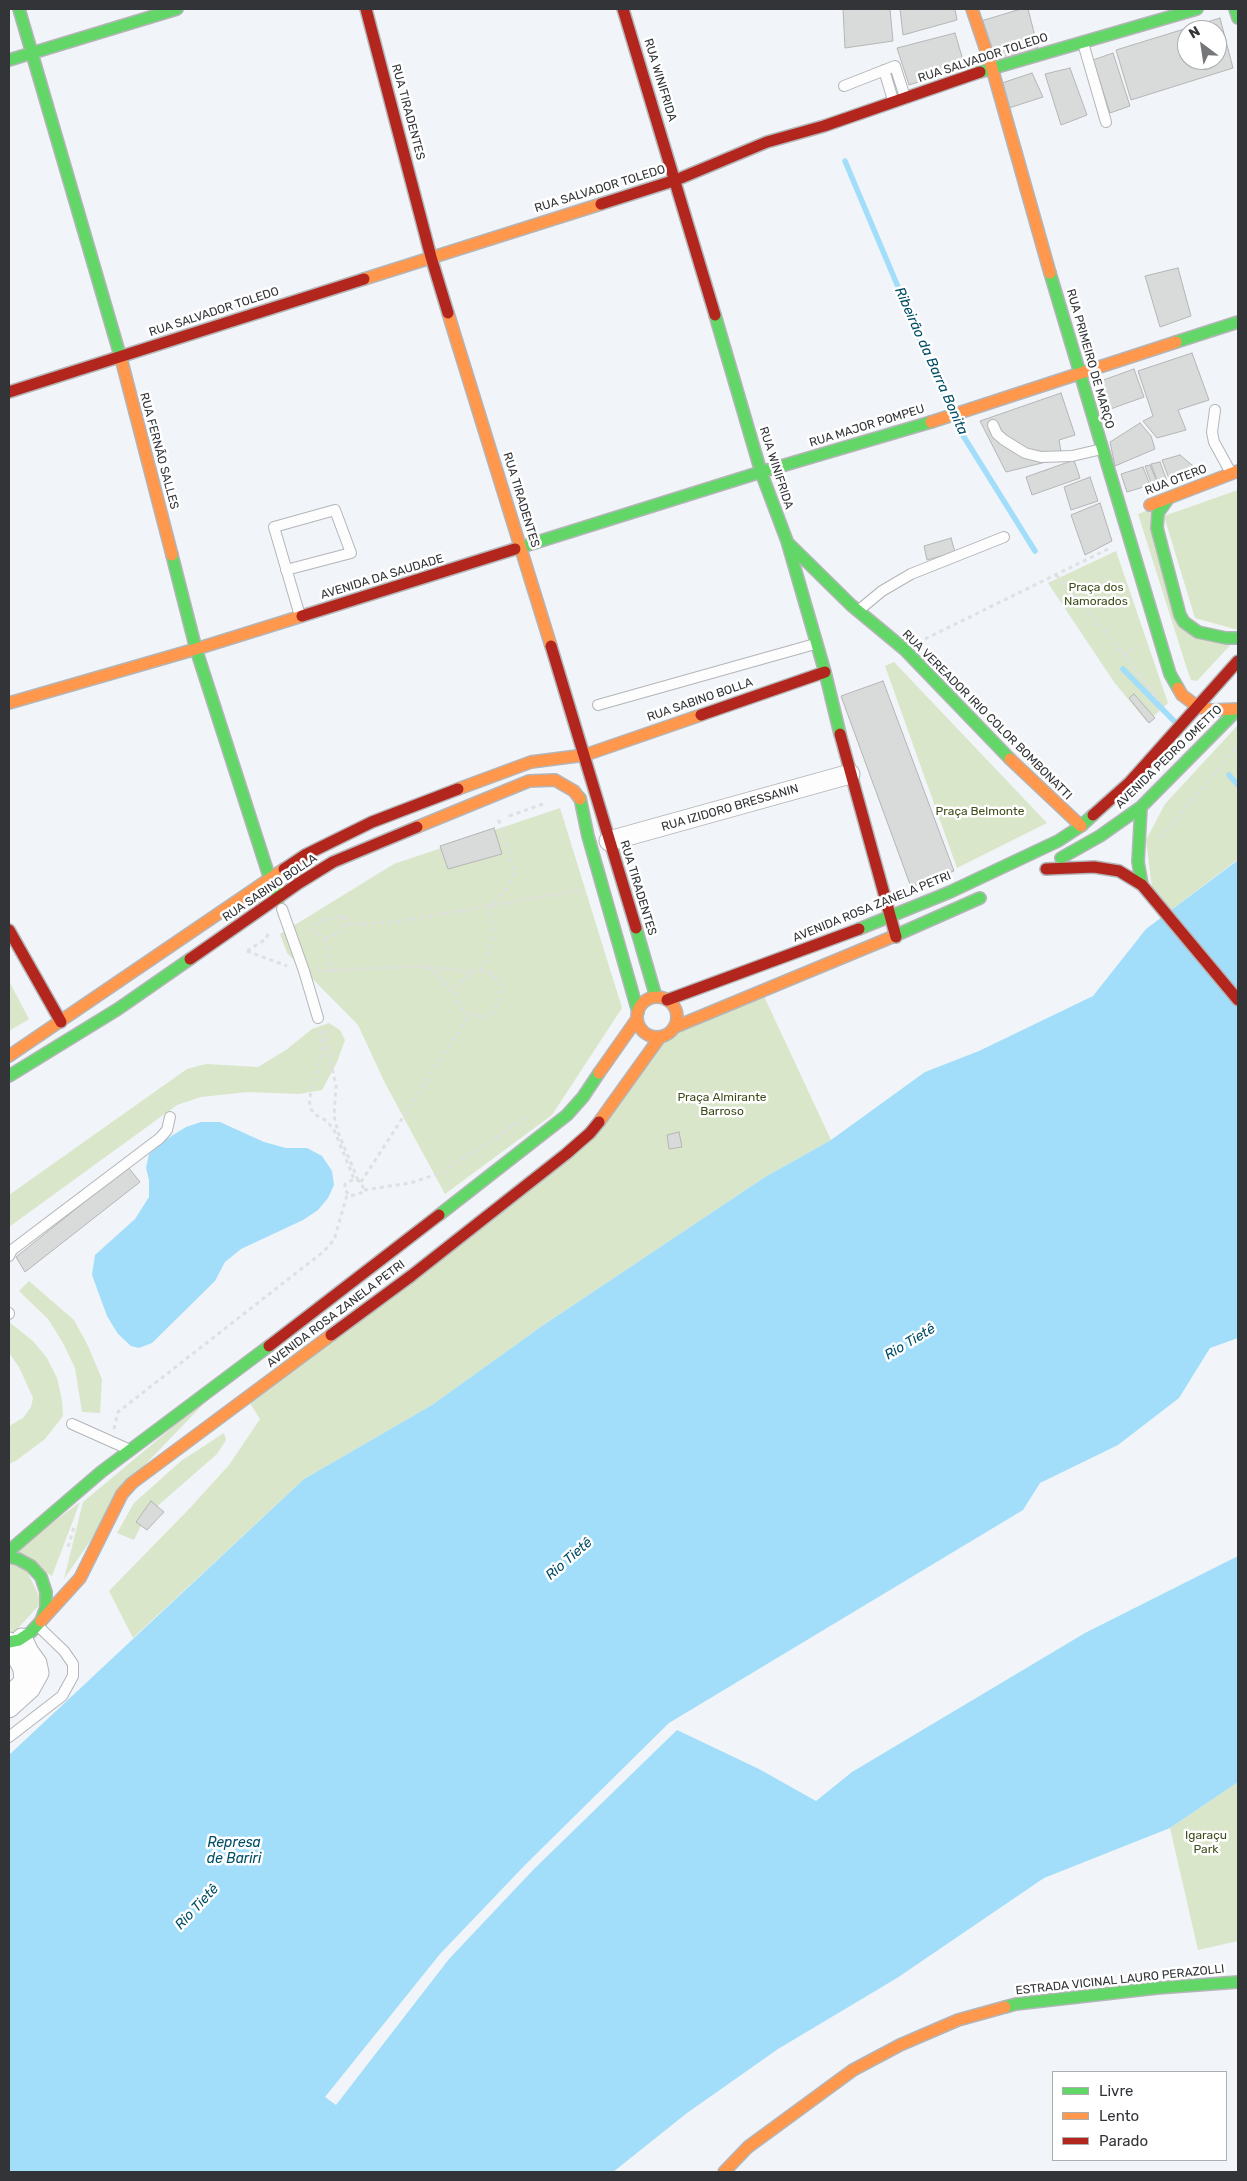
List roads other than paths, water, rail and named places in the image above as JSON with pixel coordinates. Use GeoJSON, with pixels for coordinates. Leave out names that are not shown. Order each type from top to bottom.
{"type":"FeatureCollection","features":[{"type":"Feature","properties":{"kind":"main road","name":"RUA FERNÃO SALLES"},"geometry":{"type":"LineString","coordinates":[[19,9],[121,356],[196,649],[270,879],[280,904]]}},
{"type":"Feature","properties":{"kind":"main road"},"geometry":{"type":"LineString","coordinates":[[9,60],[177,9]]}},
{"type":"Feature","properties":{"kind":"main road","name":"RUA TIRADENTES"},"geometry":{"type":"LineString","coordinates":[[366,9],[431,256],[522,548],[610,841],[662,998]]}},
{"type":"Feature","properties":{"kind":"main road","name":"RUA WINIFRIDA"},"geometry":{"type":"LineString","coordinates":[[623,9],[676,180],[761,472],[787,541],[825,672],[850,774],[896,937]]}},
{"type":"Feature","properties":{"kind":"main road","name":"RUA PRIMEIRO DE MARÇO"},"geometry":{"type":"LineString","coordinates":[[972,9],[992,68],[1079,373],[1103,449],[1132,511],[1130,538],[1170,674],[1182,695],[1198,707]]}},
{"type":"Feature","properties":{"kind":"main road","name":"RUA SALVADOR TOLEDO"},"geometry":{"type":"LineString","coordinates":[[9,392],[431,256],[676,180],[767,142],[824,126],[992,68],[1198,9]]}},
{"type":"Feature","properties":{"kind":"main road"},"geometry":{"type":"LineString","coordinates":[[1236,9],[1238,18]]}},
{"type":"Feature","properties":{"kind":"main road","name":"RUA MAJOR POMPEU"},"geometry":{"type":"LineString","coordinates":[[761,472],[918,426],[976,405],[1238,322]]}},
{"type":"Feature","properties":{"kind":"main road","name":"AVENIDA DA SAUDADE"},"geometry":{"type":"LineString","coordinates":[[9,702],[196,649],[761,472]]}},
{"type":"Feature","properties":{"kind":"main road","name":"RUA OTERO"},"geometry":{"type":"LineString","coordinates":[[1132,511],[1168,499],[1235,472]]}},
{"type":"Feature","properties":{"kind":"main road"},"geometry":{"type":"LineString","coordinates":[[1168,499],[1158,513],[1157,528],[1180,615],[1184,622],[1198,632],[1226,638],[1238,638]]}},
{"type":"Feature","properties":{"kind":"main road","name":"RUA VEREADOR IRIO COLOR BOMBONATTI"},"geometry":{"type":"LineString","coordinates":[[787,541],[855,608],[904,649],[1019,768],[1081,826]]}},
{"type":"Feature","properties":{"kind":"main road"},"geometry":{"type":"LineString","coordinates":[[836,607],[855,608]]}},
{"type":"Feature","properties":{"kind":"main road"},"geometry":{"type":"LineString","coordinates":[[810,622],[823,612]]}},
{"type":"Feature","properties":{"kind":"main road","name":"AVENIDA PEDRO OMETTO"},"geometry":{"type":"LineString","coordinates":[[1081,826],[1130,782],[1238,661]]}},
{"type":"Feature","properties":{"kind":"main road","name":"RUA SABINO BOLLA"},"geometry":{"type":"LineString","coordinates":[[9,1056],[305,855],[372,822],[531,762],[585,755],[825,672]]}},
{"type":"Feature","properties":{"kind":"main road"},"geometry":{"type":"LineString","coordinates":[[1198,707],[1212,710],[1238,709]]}},
{"type":"Feature","properties":{"kind":"main road","name":"AVENIDA PEDRO OMETTO"},"geometry":{"type":"LineString","coordinates":[[1142,884],[1118,871],[1094,867],[1036,871],[1100,836],[1141,807],[1238,709]]}},
{"type":"Feature","properties":{"kind":"main road"},"geometry":{"type":"LineString","coordinates":[[585,755],[578,780],[580,799],[637,1015],[642,1031],[654,1037],[660,1037],[671,1032],[675,1027],[896,937],[989,894]]}},
{"type":"Feature","properties":{"kind":"main road","name":"RUA SABINO BOLLA"},"geometry":{"type":"LineString","coordinates":[[9,1076],[118,1009],[280,904],[333,862],[529,781],[555,780],[574,791],[580,799]]}},
{"type":"Feature","properties":{"kind":"main road"},"geometry":{"type":"LineString","coordinates":[[1141,807],[1138,842],[1142,884],[1238,1000]]}},
{"type":"Feature","properties":{"kind":"main road","name":"AVENIDA ROSA ZANELA PETRI"},"geometry":{"type":"LineString","coordinates":[[662,998],[891,917],[1058,841],[1081,826]]}},
{"type":"Feature","properties":{"kind":"main road"},"geometry":{"type":"LineString","coordinates":[[9,930],[61,1022]]}},
{"type":"Feature","properties":{"kind":"main road"},"geometry":{"type":"LineString","coordinates":[[637,1015],[642,1004],[648,999],[662,998],[676,1009],[675,1027]]}},
{"type":"Feature","properties":{"kind":"main road","name":"AVENIDA ROSA ZANELA PETRI"},"geometry":{"type":"LineString","coordinates":[[13,1640],[32,1632],[80,1578],[127,1488],[231,1393],[567,1115],[605,1067],[637,1015]]}},
{"type":"Feature","properties":{"kind":"main road","name":"AVENIDA ROSA ZANELA PETRI"},"geometry":{"type":"LineString","coordinates":[[9,1551],[101,1472],[130,1450],[231,1393],[419,1270],[566,1154],[590,1134],[660,1037]]}},
{"type":"Feature","properties":{"kind":"main road"},"geometry":{"type":"LineString","coordinates":[[9,1557],[18,1559],[31,1566],[41,1577],[46,1592],[46,1607],[39,1623]]}},
{"type":"Feature","properties":{"kind":"main road","name":"ESTRADA VICINAL LAURO PERAZOLLI"},"geometry":{"type":"LineString","coordinates":[[724,2172],[748,2147],[806,2102],[853,2070],[900,2045],[958,2020],[1016,2004],[1157,1988],[1238,1982]]}},
{"type":"Feature","properties":{"kind":"street","name":"RUA IZIDORO BRESSANIN"},"geometry":{"type":"LineString","coordinates":[[610,841],[850,774]]}},
{"type":"Feature","properties":{"kind":"street"},"geometry":{"type":"LineString","coordinates":[[9,1696],[24,1682],[23,1670],[13,1640]]}},
{"type":"Feature","properties":{"kind":"street"},"geometry":{"type":"LineString","coordinates":[[9,1708],[30,1689],[39,1673],[37,1663],[13,1640]]}},
{"type":"Feature","properties":{"kind":"lane"},"geometry":{"type":"LineString","coordinates":[[1083,42],[1106,122]]}},
{"type":"Feature","properties":{"kind":"lane"},"geometry":{"type":"LineString","coordinates":[[844,86],[895,66],[905,98]]}},
{"type":"Feature","properties":{"kind":"lane"},"geometry":{"type":"LineString","coordinates":[[884,70],[893,102]]}},
{"type":"Feature","properties":{"kind":"lane"},"geometry":{"type":"LineString","coordinates":[[1215,410],[1212,432],[1214,442],[1235,472]]}},
{"type":"Feature","properties":{"kind":"lane"},"geometry":{"type":"LineString","coordinates":[[992,425],[997,434],[1018,449],[1041,457],[1072,456],[1103,449]]}},
{"type":"Feature","properties":{"kind":"lane"},"geometry":{"type":"LineString","coordinates":[[286,570],[351,553],[335,510],[274,527],[286,570],[300,617]]}},
{"type":"Feature","properties":{"kind":"lane"},"geometry":{"type":"LineString","coordinates":[[855,608],[911,574],[1004,537]]}},
{"type":"Feature","properties":{"kind":"lane"},"geometry":{"type":"LineString","coordinates":[[598,705],[816,644]]}},
{"type":"Feature","properties":{"kind":"lane"},"geometry":{"type":"LineString","coordinates":[[280,904],[321,1022]]}},
{"type":"Feature","properties":{"kind":"lane"},"geometry":{"type":"LineString","coordinates":[[9,1256],[12,1250],[160,1138],[167,1130],[170,1117]]}},
{"type":"Feature","properties":{"kind":"lane"},"geometry":{"type":"LineString","coordinates":[[72,1424],[130,1450]]}},
{"type":"Feature","properties":{"kind":"lane"},"geometry":{"type":"LineString","coordinates":[[9,1737],[62,1696],[73,1676],[73,1664],[39,1623]]}},
{"type":"Feature","properties":{"kind":"water","name":"Represa de Bariri"},"geometry":{"type":"Polygon","coordinates":[[[1238,860],[1238,1338],[1210,1348],[1179,1398],[1118,1445],[1040,1483],[1023,1510],[669,1723],[526,1864],[440,1954],[325,2097],[336,2105],[449,1959],[534,1869],[677,1730],[759,1769],[816,1801],[852,1772],[1085,1633],[1238,1556],[1238,1782],[1170,1828],[1044,1878],[897,1978],[778,2049],[687,2113],[613,2172],[9,2172],[9,1755],[304,1479],[432,1405],[542,1326],[765,1177],[831,1140],[925,1072],[979,1051],[1093,996],[1146,929],[1238,860]]]}},
{"type":"Feature","properties":{"kind":"water"},"geometry":{"type":"Polygon","coordinates":[[[201,1122],[220,1122],[264,1142],[286,1148],[307,1148],[322,1156],[332,1171],[334,1185],[328,1198],[318,1210],[303,1220],[241,1249],[225,1262],[215,1281],[152,1343],[139,1348],[131,1346],[118,1334],[107,1316],[92,1275],[95,1255],[135,1219],[149,1197],[149,1180],[146,1168],[149,1154],[165,1140],[186,1127],[201,1122]]]}},
{"type":"Feature","properties":{"kind":"waterway","name":"Ribeirão da Barra Bonita"},"geometry":{"type":"LineString","coordinates":[[845,161],[949,408]]}},
{"type":"Feature","properties":{"kind":"waterway","name":"Ribeirão da Barra Bonita"},"geometry":{"type":"LineString","coordinates":[[954,421],[1035,551]]}},
{"type":"Feature","properties":{"kind":"waterway","name":"Ribeirão da Barra Bonita"},"geometry":{"type":"LineString","coordinates":[[1123,669],[1174,721]]}},
{"type":"Feature","properties":{"kind":"waterway","name":"Ribeirão da Barra Bonita"},"geometry":{"type":"LineString","coordinates":[[1229,775],[1238,785]]}},
{"type":"Feature","properties":{"kind":"park label","name":"Praça dos Namorados"},"geometry":{"type":"Point","coordinates":[1096,595]}},
{"type":"Feature","properties":{"kind":"park label","name":"Praça Belmonte"},"geometry":{"type":"Point","coordinates":[980,812]}},
{"type":"Feature","properties":{"kind":"park label","name":"Praça Almirante Barroso"},"geometry":{"type":"Point","coordinates":[722,1105]}},
{"type":"Feature","properties":{"kind":"park label","name":"Igaraçu Park"},"geometry":{"type":"Point","coordinates":[1206,1843]}},
{"type":"Feature","properties":{"kind":"water label","name":"Rio Tietê"},"geometry":{"type":"Point","coordinates":[910,1342]}},
{"type":"Feature","properties":{"kind":"water label","name":"Rio Tietê"},"geometry":{"type":"Point","coordinates":[569,1559]}},
{"type":"Feature","properties":{"kind":"water label","name":"Rio Tietê"},"geometry":{"type":"Point","coordinates":[197,1907]}}]}
